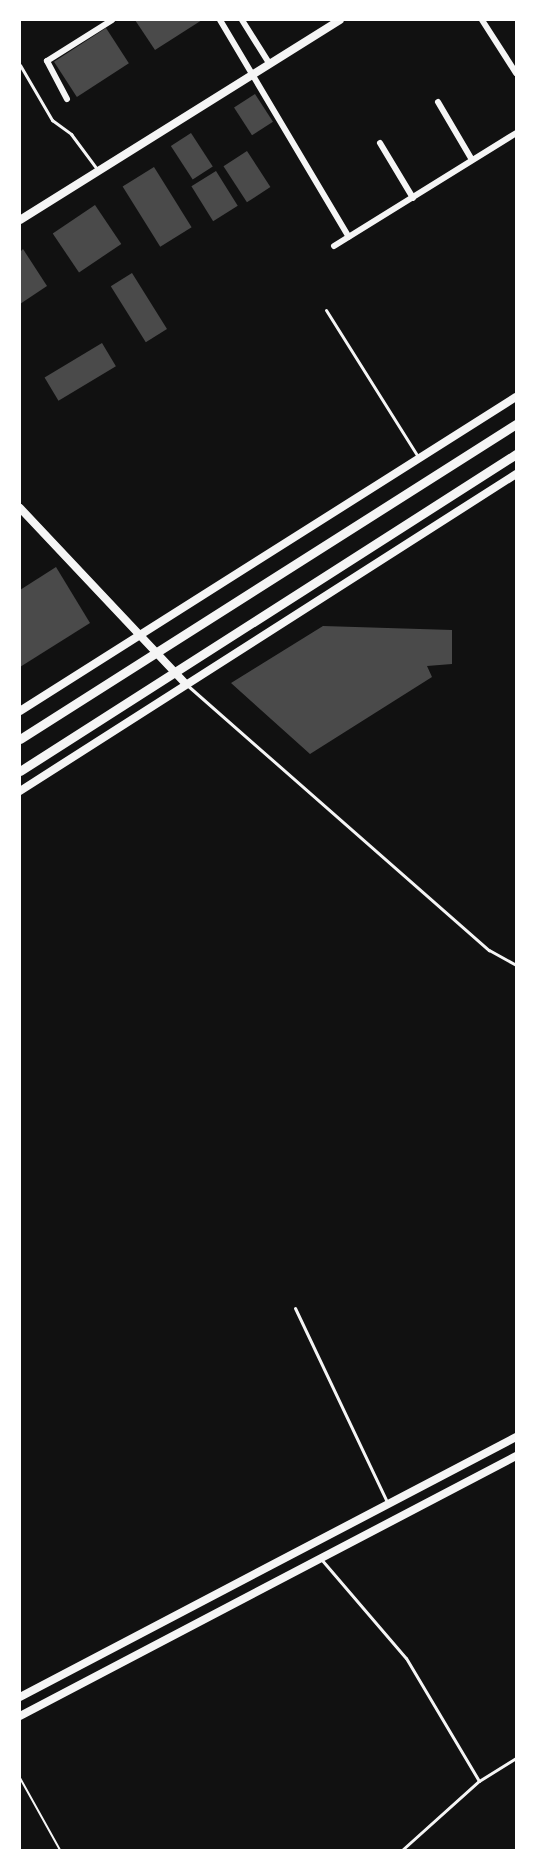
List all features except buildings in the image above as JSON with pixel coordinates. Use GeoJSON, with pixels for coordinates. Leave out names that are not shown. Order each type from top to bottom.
{"type":"FeatureCollection","features":[{"type":"Feature","properties":{"kind":"main road"},"geometry":{"type":"LineString","coordinates":[[20,739],[516,424]]}},
{"type":"Feature","properties":{"kind":"main road"},"geometry":{"type":"LineString","coordinates":[[20,771],[516,454]]}},
{"type":"Feature","properties":{"kind":"street"},"geometry":{"type":"LineString","coordinates":[[67,99],[47,61],[112,20]]}},
{"type":"Feature","properties":{"kind":"street"},"geometry":{"type":"LineString","coordinates":[[223,20],[252,74],[349,237]]}},
{"type":"Feature","properties":{"kind":"street"},"geometry":{"type":"LineString","coordinates":[[242,20],[269,63]]}},
{"type":"Feature","properties":{"kind":"street"},"geometry":{"type":"LineString","coordinates":[[20,220],[97,169],[340,20]]}},
{"type":"Feature","properties":{"kind":"street"},"geometry":{"type":"LineString","coordinates":[[482,20],[516,73]]}},
{"type":"Feature","properties":{"kind":"street"},"geometry":{"type":"LineString","coordinates":[[438,102],[472,160]]}},
{"type":"Feature","properties":{"kind":"street"},"geometry":{"type":"LineString","coordinates":[[334,246],[516,133]]}},
{"type":"Feature","properties":{"kind":"street"},"geometry":{"type":"LineString","coordinates":[[380,143],[413,198]]}},
{"type":"Feature","properties":{"kind":"street"},"geometry":{"type":"LineString","coordinates":[[20,711],[139,633],[516,397]]}},
{"type":"Feature","properties":{"kind":"street"},"geometry":{"type":"LineString","coordinates":[[20,791],[516,474]]}},
{"type":"Feature","properties":{"kind":"street"},"geometry":{"type":"LineString","coordinates":[[20,508],[186,684]]}},
{"type":"Feature","properties":{"kind":"street"},"geometry":{"type":"LineString","coordinates":[[20,1697],[516,1437]]}},
{"type":"Feature","properties":{"kind":"street"},"geometry":{"type":"LineString","coordinates":[[20,1716],[319,1557],[516,1456]]}},
{"type":"Feature","properties":{"kind":"lane"},"geometry":{"type":"LineString","coordinates":[[20,65],[52,120],[71,134],[97,169]]}},
{"type":"Feature","properties":{"kind":"lane"},"geometry":{"type":"LineString","coordinates":[[326,310],[419,459]]}},
{"type":"Feature","properties":{"kind":"lane"},"geometry":{"type":"LineString","coordinates":[[186,684],[489,950],[516,965]]}},
{"type":"Feature","properties":{"kind":"lane"},"geometry":{"type":"LineString","coordinates":[[295,1308],[388,1504]]}},
{"type":"Feature","properties":{"kind":"lane"},"geometry":{"type":"LineString","coordinates":[[319,1557],[406,1658],[479,1781]]}},
{"type":"Feature","properties":{"kind":"lane"},"geometry":{"type":"LineString","coordinates":[[402,1851],[479,1781],[516,1758]]}},
{"type":"Feature","properties":{"kind":"path"},"geometry":{"type":"LineString","coordinates":[[20,1778],[60,1851]]}}]}
